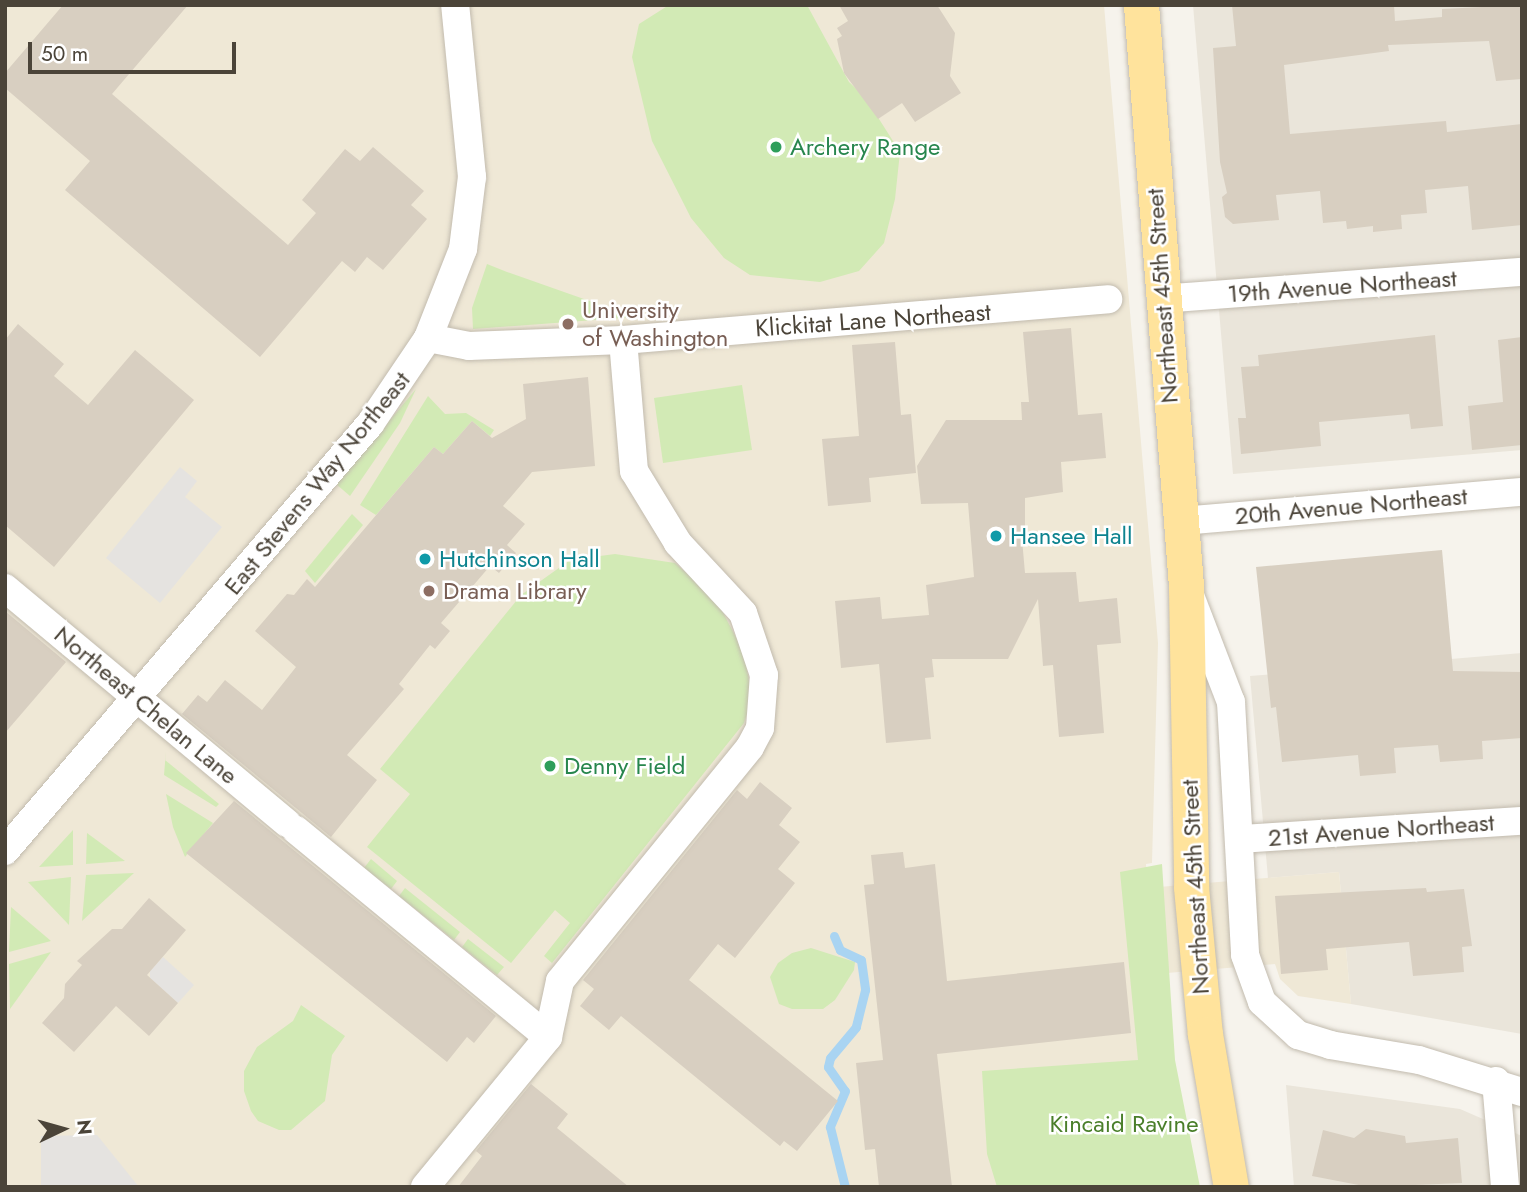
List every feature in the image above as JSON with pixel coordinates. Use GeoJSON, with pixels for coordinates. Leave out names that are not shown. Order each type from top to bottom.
{"type":"FeatureCollection","features":[{"type":"Feature","properties":{"kind":"main road","name":"Northeast 45th Street"},"geometry":{"type":"LineString","coordinates":[[1141,5],[1161,299],[1186,586],[1191,887],[1205,1034],[1231,1187]]}},
{"type":"Feature","properties":{"kind":"street","name":"East Stevens Way Northeast"},"geometry":{"type":"LineString","coordinates":[[5,851],[370,424],[428,338],[463,249],[472,177],[455,5]]}},
{"type":"Feature","properties":{"kind":"street","name":"19th Avenue Northeast"},"geometry":{"type":"LineString","coordinates":[[1161,299],[1522,272]]}},
{"type":"Feature","properties":{"kind":"street","name":"Klickitat Lane Northeast"},"geometry":{"type":"LineString","coordinates":[[428,338],[469,346],[623,340],[1108,299]]}},
{"type":"Feature","properties":{"kind":"street"},"geometry":{"type":"LineString","coordinates":[[425,1187],[548,1037],[560,981],[750,747],[765,708],[759,654],[743,613],[678,543],[634,471],[623,340]]}},
{"type":"Feature","properties":{"kind":"street","name":"20th Avenue Northeast"},"geometry":{"type":"LineString","coordinates":[[1181,521],[1522,492]]}},
{"type":"Feature","properties":{"kind":"street","name":"Northeast 45th Street"},"geometry":{"type":"LineString","coordinates":[[1186,586],[1231,702],[1241,839],[1245,955],[1254,988],[1270,1013],[1298,1035],[1331,1045],[1419,1060],[1509,1086]]}},
{"type":"Feature","properties":{"kind":"street","name":"Northeast Chelan Lane"},"geometry":{"type":"LineString","coordinates":[[5,588],[548,1037]]}},
{"type":"Feature","properties":{"kind":"street","name":"21st Avenue Northeast"},"geometry":{"type":"LineString","coordinates":[[1241,839],[1522,821]]}},
{"type":"Feature","properties":{"kind":"street"},"geometry":{"type":"LineString","coordinates":[[1504,1187],[1509,1086]]}},
{"type":"Feature","properties":{"kind":"shaded area","name":"University of Washington"},"geometry":{"type":"Polygon","coordinates":[[[5,5],[1104,5],[1158,643],[1152,863],[1146,864],[1147,888],[1339,872],[1351,1004],[1298,996],[1280,979],[1275,964],[1155,974],[1188,1187],[5,1187],[5,5]]]}},
{"type":"Feature","properties":{"kind":"shaded area"},"geometry":{"type":"Polygon","coordinates":[[[1193,5],[1522,5],[1522,450],[1233,474],[1193,5]]]}},
{"type":"Feature","properties":{"kind":"shaded area"},"geometry":{"type":"Polygon","coordinates":[[[180,467],[197,481],[185,497],[222,527],[160,603],[106,558],[180,467]]]}},
{"type":"Feature","properties":{"kind":"shaded area"},"geometry":{"type":"Polygon","coordinates":[[[1522,653],[1522,1034],[1351,1004],[1339,872],[1268,878],[1250,676],[1522,653]]]}},
{"type":"Feature","properties":{"kind":"shaded area"},"geometry":{"type":"Polygon","coordinates":[[[163,957],[194,985],[178,1003],[150,978],[150,971],[163,957]]]}},
{"type":"Feature","properties":{"kind":"shaded area"},"geometry":{"type":"Polygon","coordinates":[[[1286,1085],[1460,1109],[1522,1136],[1522,1187],[1294,1187],[1286,1085]]]}},
{"type":"Feature","properties":{"kind":"shaded area"},"geometry":{"type":"Polygon","coordinates":[[[97,1135],[139,1187],[41,1187],[41,1136],[97,1135]]]}},
{"type":"Feature","properties":{"kind":"green space","name":"Archery Range"},"geometry":{"type":"Polygon","coordinates":[[[669,5],[807,5],[849,82],[865,97],[900,152],[895,199],[884,243],[859,271],[820,282],[750,275],[724,258],[691,218],[652,141],[632,57],[639,24],[669,5]]]}},
{"type":"Feature","properties":{"kind":"green space"},"geometry":{"type":"Polygon","coordinates":[[[487,264],[635,317],[473,329],[472,308],[487,264]]]}},
{"type":"Feature","properties":{"kind":"green space"},"geometry":{"type":"Polygon","coordinates":[[[742,385],[752,450],[663,463],[654,398],[742,385]]]}},
{"type":"Feature","properties":{"kind":"green space"},"geometry":{"type":"Polygon","coordinates":[[[416,389],[400,423],[350,496],[336,484],[416,389]]]}},
{"type":"Feature","properties":{"kind":"green space"},"geometry":{"type":"Polygon","coordinates":[[[428,396],[445,414],[466,413],[494,430],[490,436],[472,421],[443,454],[434,447],[376,515],[360,505],[428,396]]]}},
{"type":"Feature","properties":{"kind":"green space"},"geometry":{"type":"Polygon","coordinates":[[[352,514],[363,525],[315,583],[305,571],[352,514]]]}},
{"type":"Feature","properties":{"kind":"green space","name":"Denny Field"},"geometry":{"type":"Polygon","coordinates":[[[615,554],[675,563],[716,599],[743,651],[751,690],[749,708],[744,723],[552,963],[544,956],[570,923],[555,910],[511,963],[367,847],[410,794],[380,769],[521,595],[570,560],[615,554]]]}},
{"type":"Feature","properties":{"kind":"green space"},"geometry":{"type":"Polygon","coordinates":[[[165,760],[219,804],[216,807],[164,775],[165,760]]]}},
{"type":"Feature","properties":{"kind":"green space"},"geometry":{"type":"Polygon","coordinates":[[[166,794],[213,823],[185,857],[173,827],[166,794]]]}},
{"type":"Feature","properties":{"kind":"green space"},"geometry":{"type":"Polygon","coordinates":[[[73,830],[73,865],[39,867],[73,830]]]}},
{"type":"Feature","properties":{"kind":"green space"},"geometry":{"type":"Polygon","coordinates":[[[87,833],[125,861],[86,864],[87,833]]]}},
{"type":"Feature","properties":{"kind":"green space"},"geometry":{"type":"Polygon","coordinates":[[[371,859],[397,881],[391,889],[364,868],[371,859]]]}},
{"type":"Feature","properties":{"kind":"green space","name":"Kincaid Ravine"},"geometry":{"type":"Polygon","coordinates":[[[1162,864],[1175,1060],[1200,1187],[997,1187],[987,1154],[982,1071],[1138,1060],[1120,872],[1162,864]]]}},
{"type":"Feature","properties":{"kind":"green space"},"geometry":{"type":"Polygon","coordinates":[[[134,873],[82,921],[86,875],[134,873]]]}},
{"type":"Feature","properties":{"kind":"green space"},"geometry":{"type":"Polygon","coordinates":[[[71,877],[69,925],[28,882],[71,877]]]}},
{"type":"Feature","properties":{"kind":"green space"},"geometry":{"type":"Polygon","coordinates":[[[405,888],[460,932],[454,940],[399,896],[405,888]]]}},
{"type":"Feature","properties":{"kind":"green space"},"geometry":{"type":"Polygon","coordinates":[[[11,907],[51,941],[9,952],[11,907]]]}},
{"type":"Feature","properties":{"kind":"green space"},"geometry":{"type":"Polygon","coordinates":[[[468,939],[504,967],[497,975],[462,947],[468,939]]]}},
{"type":"Feature","properties":{"kind":"green space"},"geometry":{"type":"Polygon","coordinates":[[[811,948],[855,962],[854,970],[835,1000],[823,1009],[792,1009],[779,1004],[770,977],[778,963],[792,953],[811,948]]]}},
{"type":"Feature","properties":{"kind":"green space"},"geometry":{"type":"Polygon","coordinates":[[[51,952],[10,1009],[9,964],[51,952]]]}},
{"type":"Feature","properties":{"kind":"green space"},"geometry":{"type":"Polygon","coordinates":[[[301,1005],[345,1036],[332,1055],[325,1101],[291,1130],[279,1130],[258,1121],[251,1111],[244,1091],[244,1071],[257,1047],[293,1021],[301,1005]]]}},
{"type":"Feature","properties":{"kind":"building"},"geometry":{"type":"Polygon","coordinates":[[[63,5],[188,5],[112,94],[288,245],[316,213],[302,200],[345,149],[360,161],[373,147],[424,191],[411,205],[427,219],[383,270],[367,257],[355,272],[342,261],[260,357],[65,190],[90,161],[5,88],[5,73],[63,5]]]}},
{"type":"Feature","properties":{"kind":"building"},"geometry":{"type":"Polygon","coordinates":[[[839,5],[937,5],[955,33],[950,76],[961,93],[915,122],[902,103],[878,119],[844,73],[837,39],[842,36],[837,28],[848,21],[839,5]]]}},
{"type":"Feature","properties":{"kind":"building"},"geometry":{"type":"Polygon","coordinates":[[[1232,5],[1394,5],[1395,21],[1442,17],[1442,9],[1522,5],[1522,79],[1496,81],[1489,41],[1388,45],[1389,51],[1284,65],[1290,134],[1446,121],[1447,132],[1522,124],[1522,225],[1472,230],[1468,186],[1425,190],[1427,213],[1401,215],[1402,229],[1373,232],[1373,226],[1347,229],[1346,221],[1323,223],[1320,191],[1276,195],[1279,220],[1233,224],[1225,217],[1222,197],[1227,193],[1220,162],[1213,48],[1236,46],[1232,5]]]}},
{"type":"Feature","properties":{"kind":"building"},"geometry":{"type":"Polygon","coordinates":[[[18,324],[64,364],[54,376],[88,405],[135,350],[194,400],[54,567],[5,525],[5,340],[18,324]]]}},
{"type":"Feature","properties":{"kind":"building","name":"Hansee Hall"},"geometry":{"type":"Polygon","coordinates":[[[1071,328],[1078,415],[1102,413],[1106,458],[1061,462],[1063,492],[1025,498],[1025,527],[1021,528],[1025,573],[1076,572],[1079,602],[1117,598],[1121,643],[1097,645],[1104,733],[1059,737],[1053,665],[1043,666],[1038,599],[1008,659],[932,659],[934,677],[925,678],[931,739],[886,743],[879,664],[841,668],[835,601],[880,597],[882,619],[929,615],[926,585],[974,577],[968,503],[921,504],[917,466],[946,420],[1022,420],[1021,402],[1029,402],[1023,332],[1071,328]]]}},
{"type":"Feature","properties":{"kind":"building"},"geometry":{"type":"Polygon","coordinates":[[[1435,335],[1443,426],[1411,429],[1409,414],[1319,422],[1321,446],[1241,454],[1238,418],[1246,418],[1241,367],[1259,366],[1258,355],[1435,335]]]}},
{"type":"Feature","properties":{"kind":"building"},"geometry":{"type":"Polygon","coordinates":[[[1522,337],[1522,445],[1472,450],[1468,406],[1503,402],[1498,340],[1522,337]]]}},
{"type":"Feature","properties":{"kind":"building"},"geometry":{"type":"Polygon","coordinates":[[[895,342],[901,415],[911,414],[916,473],[869,478],[871,502],[828,506],[822,439],[859,436],[852,345],[895,342]]]}},
{"type":"Feature","properties":{"kind":"building","name":"Hutchinson Hall"},"geometry":{"type":"Polygon","coordinates":[[[588,377],[595,466],[532,472],[503,506],[525,524],[507,545],[516,553],[499,573],[490,566],[441,623],[450,631],[435,649],[430,645],[399,684],[404,689],[347,755],[377,780],[331,837],[182,714],[198,695],[207,702],[225,680],[262,710],[296,667],[255,631],[287,594],[294,595],[307,579],[315,587],[434,447],[443,454],[472,421],[492,438],[526,419],[523,384],[588,377]]]}},
{"type":"Feature","properties":{"kind":"building"},"geometry":{"type":"Polygon","coordinates":[[[1442,550],[1453,671],[1522,672],[1522,738],[1482,741],[1483,759],[1440,762],[1438,745],[1394,748],[1396,773],[1360,776],[1358,755],[1282,762],[1276,707],[1271,708],[1256,567],[1442,550]]]}},
{"type":"Feature","properties":{"kind":"building"},"geometry":{"type":"Polygon","coordinates":[[[5,611],[66,662],[5,733],[5,611]]]}},
{"type":"Feature","properties":{"kind":"building"},"geometry":{"type":"Polygon","coordinates":[[[760,782],[792,808],[779,825],[800,842],[778,869],[795,883],[735,958],[718,944],[689,980],[838,1101],[797,1151],[784,1141],[780,1146],[621,1016],[609,1030],[580,1006],[594,989],[583,980],[737,790],[747,799],[760,782]]]}},
{"type":"Feature","properties":{"kind":"building"},"geometry":{"type":"Polygon","coordinates":[[[234,801],[496,1016],[474,1043],[467,1037],[447,1062],[186,853],[234,801]]]}},
{"type":"Feature","properties":{"kind":"building"},"geometry":{"type":"Polygon","coordinates":[[[903,852],[905,868],[935,864],[947,981],[1124,962],[1131,1033],[937,1054],[952,1187],[879,1187],[875,1149],[865,1150],[856,1063],[883,1060],[864,885],[874,884],[871,855],[903,852]]]}},
{"type":"Feature","properties":{"kind":"building"},"geometry":{"type":"Polygon","coordinates":[[[1426,888],[1427,892],[1464,889],[1472,946],[1462,947],[1464,972],[1413,976],[1409,942],[1326,949],[1328,970],[1281,974],[1275,896],[1426,888]]]}},
{"type":"Feature","properties":{"kind":"building"},"geometry":{"type":"Polygon","coordinates":[[[149,898],[186,930],[147,975],[178,1003],[149,1036],[116,1006],[74,1052],[42,1023],[64,998],[65,984],[82,965],[77,961],[112,929],[122,929],[149,898]]]}},
{"type":"Feature","properties":{"kind":"building"},"geometry":{"type":"Polygon","coordinates":[[[531,1084],[568,1114],[557,1128],[629,1187],[458,1187],[482,1156],[476,1151],[531,1084]]]}},
{"type":"Feature","properties":{"kind":"building"},"geometry":{"type":"Polygon","coordinates":[[[1366,1129],[1405,1136],[1406,1143],[1458,1138],[1462,1183],[1369,1187],[1312,1176],[1323,1130],[1354,1138],[1366,1129]]]}},
{"type":"Feature","properties":{"kind":"waterway"},"geometry":{"type":"LineString","coordinates":[[834,936],[840,950],[861,960],[865,990],[856,1027],[830,1058],[828,1067],[845,1091],[830,1127],[845,1187]]}},
{"type":"Feature","properties":{"kind":"place","name":"Archery Range"},"geometry":{"type":"Point","coordinates":[776,147]}},
{"type":"Feature","properties":{"kind":"place","name":"University of Washington"},"geometry":{"type":"Point","coordinates":[568,324]}},
{"type":"Feature","properties":{"kind":"place","name":"Hansee Hall"},"geometry":{"type":"Point","coordinates":[996,536]}},
{"type":"Feature","properties":{"kind":"place","name":"Hutchinson Hall"},"geometry":{"type":"Point","coordinates":[425,559]}},
{"type":"Feature","properties":{"kind":"place","name":"Drama Library"},"geometry":{"type":"Point","coordinates":[429,591]}},
{"type":"Feature","properties":{"kind":"place","name":"Denny Field"},"geometry":{"type":"Point","coordinates":[550,766]}}]}
